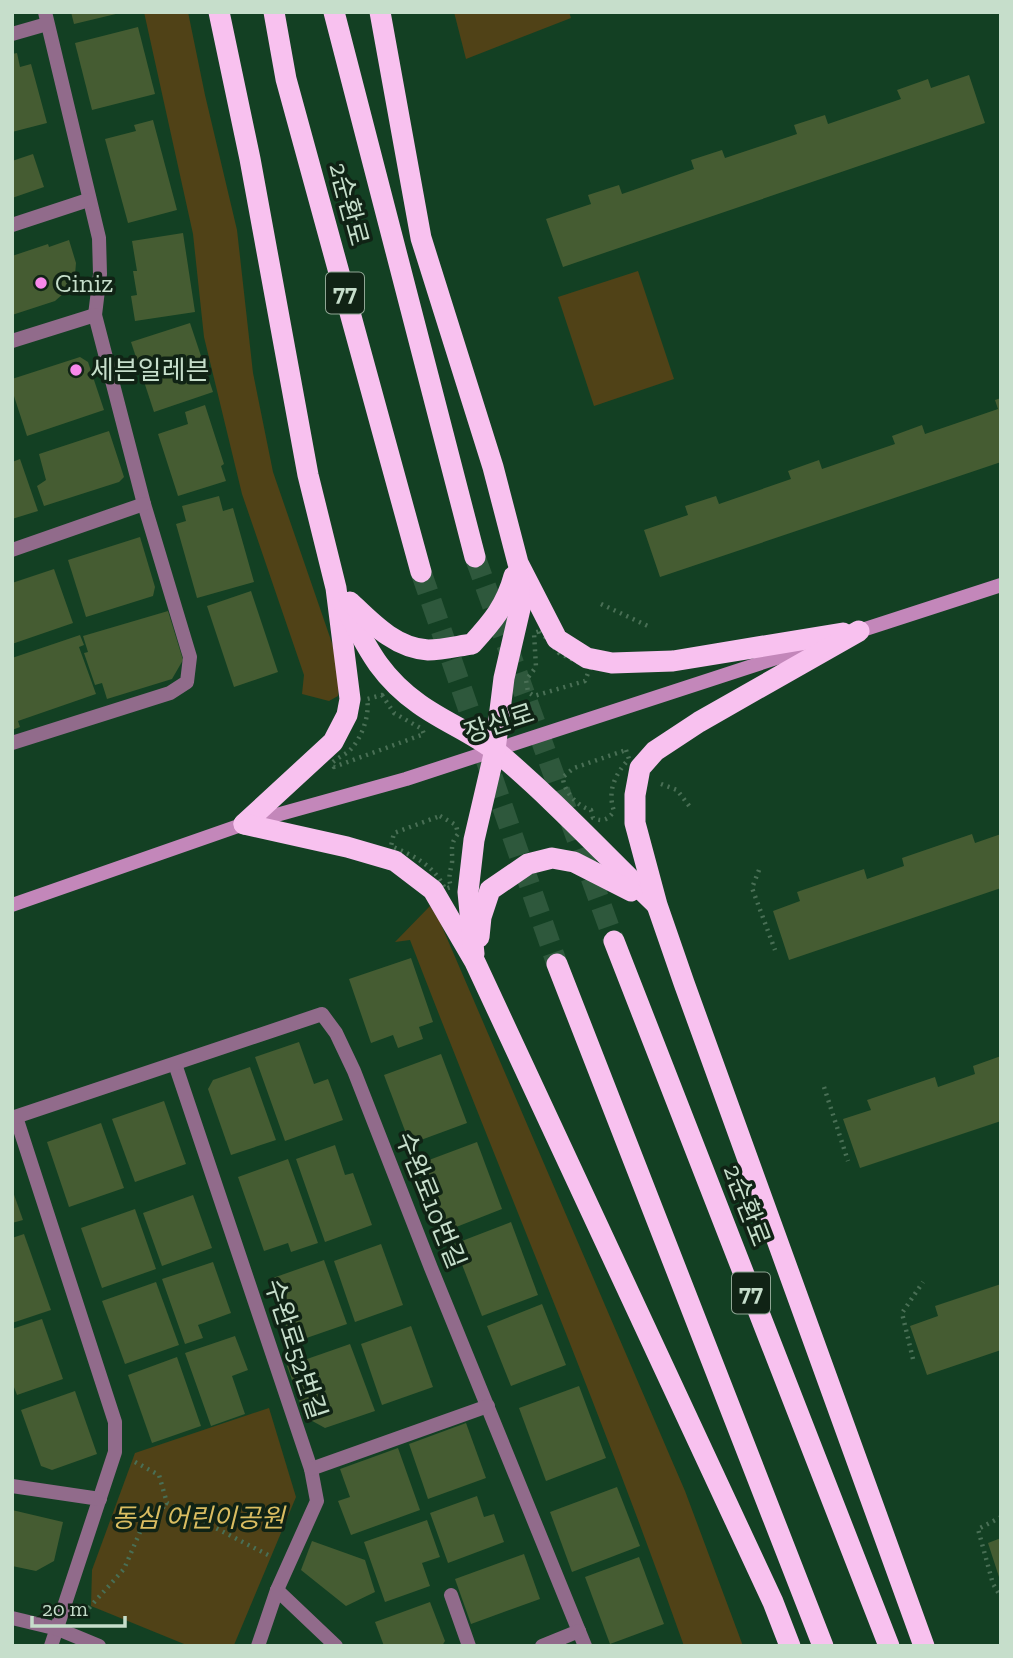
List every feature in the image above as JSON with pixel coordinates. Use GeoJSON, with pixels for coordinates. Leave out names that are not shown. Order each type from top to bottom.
{"type":"FeatureCollection","features":[{"type":"Feature","properties":{"kind":"highway"},"geometry":{"type":"LineString","coordinates":[[219,12],[250,159],[308,475],[336,588],[350,699],[347,715],[333,742],[244,824]]}},
{"type":"Feature","properties":{"kind":"highway","name":"2순환로"},"geometry":{"type":"LineString","coordinates":[[274,12],[286,79],[421,572]]}},
{"type":"Feature","properties":{"kind":"highway","name":"2순환로"},"geometry":{"type":"LineString","coordinates":[[334,12],[475,557]]}},
{"type":"Feature","properties":{"kind":"highway"},"geometry":{"type":"LineString","coordinates":[[380,12],[421,238],[493,467],[518,563],[520,608],[504,678],[495,750],[474,840],[468,892],[475,962]]}},
{"type":"Feature","properties":{"kind":"highway"},"geometry":{"type":"LineString","coordinates":[[336,588],[374,625],[398,643],[428,650],[472,644],[498,615],[518,563]]}},
{"type":"Feature","properties":{"kind":"highway"},"geometry":{"type":"LineString","coordinates":[[518,563],[557,639],[587,658],[612,663],[673,661],[859,631]]}},
{"type":"Feature","properties":{"kind":"highway"},"geometry":{"type":"LineString","coordinates":[[336,588],[378,667],[419,704],[495,750],[561,810],[657,905]]}},
{"type":"Feature","properties":{"kind":"highway"},"geometry":{"type":"LineString","coordinates":[[859,631],[699,722],[655,751],[640,768],[635,795],[635,822],[657,905],[924,1646]]}},
{"type":"Feature","properties":{"kind":"highway"},"geometry":{"type":"LineString","coordinates":[[244,824],[347,847],[395,861],[433,890],[475,962],[773,1602],[790,1646]]}},
{"type":"Feature","properties":{"kind":"highway"},"geometry":{"type":"LineString","coordinates":[[475,962],[481,917],[490,890],[528,864],[552,858],[574,862],[657,905]]}},
{"type":"Feature","properties":{"kind":"highway","name":"2순환로"},"geometry":{"type":"LineString","coordinates":[[614,941],[889,1646]]}},
{"type":"Feature","properties":{"kind":"highway","name":"77"},"geometry":{"type":"LineString","coordinates":[[557,964],[823,1646]]}},
{"type":"Feature","properties":{"kind":"main road","name":"장신로"},"geometry":{"type":"LineString","coordinates":[[12,905],[244,824],[406,779],[1001,585]]}},
{"type":"Feature","properties":{"kind":"street"},"geometry":{"type":"LineString","coordinates":[[12,34],[46,18],[99,238],[100,274],[95,315],[144,504],[190,657],[187,682],[170,693],[12,743]]}},
{"type":"Feature","properties":{"kind":"street"},"geometry":{"type":"LineString","coordinates":[[12,225],[88,201]]}},
{"type":"Feature","properties":{"kind":"street"},"geometry":{"type":"LineString","coordinates":[[12,341],[95,315]]}},
{"type":"Feature","properties":{"kind":"street"},"geometry":{"type":"LineString","coordinates":[[12,550],[144,504]]}},
{"type":"Feature","properties":{"kind":"street","name":"수완로10번길"},"geometry":{"type":"LineString","coordinates":[[176,1064],[322,1014],[336,1033],[354,1071],[585,1646]]}},
{"type":"Feature","properties":{"kind":"street"},"geometry":{"type":"LineString","coordinates":[[51,1646],[115,1452],[115,1422],[14,1117],[176,1064]]}},
{"type":"Feature","properties":{"kind":"street","name":"수완로52번길"},"geometry":{"type":"LineString","coordinates":[[176,1064],[311,1469],[317,1500],[277,1590],[258,1646]]}},
{"type":"Feature","properties":{"kind":"street"},"geometry":{"type":"LineString","coordinates":[[311,1469],[488,1406]]}},
{"type":"Feature","properties":{"kind":"street"},"geometry":{"type":"LineString","coordinates":[[12,1486],[100,1499]]}},
{"type":"Feature","properties":{"kind":"street"},"geometry":{"type":"LineString","coordinates":[[277,1590],[336,1646]]}},
{"type":"Feature","properties":{"kind":"street"},"geometry":{"type":"LineString","coordinates":[[451,1595],[469,1646]]}},
{"type":"Feature","properties":{"kind":"street"},"geometry":{"type":"LineString","coordinates":[[12,1618],[58,1629],[99,1646]]}},
{"type":"Feature","properties":{"kind":"street"},"geometry":{"type":"LineString","coordinates":[[542,1646],[579,1631]]}},
{"type":"Feature","properties":{"kind":"path"},"geometry":{"type":"LineString","coordinates":[[601,604],[650,627]]}},
{"type":"Feature","properties":{"kind":"path"},"geometry":{"type":"LineString","coordinates":[[382,695],[394,713],[414,727],[422,729],[424,734],[334,767],[332,763],[349,751],[358,739],[369,709],[367,699],[382,695]]}},
{"type":"Feature","properties":{"kind":"path"},"geometry":{"type":"LineString","coordinates":[[626,750],[629,759],[619,771],[611,790],[610,801],[614,811],[606,820],[600,821],[593,818],[591,810],[580,805],[565,791],[563,777],[574,768],[626,750]]}},
{"type":"Feature","properties":{"kind":"path"},"geometry":{"type":"LineString","coordinates":[[677,790],[690,807]]}},
{"type":"Feature","properties":{"kind":"path"},"geometry":{"type":"LineString","coordinates":[[440,816],[456,825],[458,834],[451,848],[452,860],[448,879],[451,887],[444,889],[439,878],[420,859],[391,846],[394,833],[440,816]]}},
{"type":"Feature","properties":{"kind":"path"},"geometry":{"type":"LineString","coordinates":[[759,870],[752,888],[775,950]]}},
{"type":"Feature","properties":{"kind":"path"},"geometry":{"type":"LineString","coordinates":[[824,1087],[848,1161]]}},
{"type":"Feature","properties":{"kind":"path"},"geometry":{"type":"LineString","coordinates":[[913,1359],[902,1313],[923,1282]]}},
{"type":"Feature","properties":{"kind":"path"},"geometry":{"type":"LineString","coordinates":[[115,1452],[159,1475],[167,1503],[288,1565]]}},
{"type":"Feature","properties":{"kind":"path"},"geometry":{"type":"LineString","coordinates":[[58,1629],[91,1606],[124,1569],[140,1532],[167,1503]]}},
{"type":"Feature","properties":{"kind":"path"},"geometry":{"type":"LineString","coordinates":[[1001,1517],[978,1529],[993,1584],[1001,1598]]}},
{"type":"Feature","properties":{"kind":"green space"},"geometry":{"type":"Polygon","coordinates":[[[144,12],[188,12],[237,230],[253,373],[273,472],[333,646],[340,679],[338,696],[329,701],[302,694],[304,675],[242,494],[204,337],[193,234],[144,12]]]}},
{"type":"Feature","properties":{"kind":"green space"},"geometry":{"type":"Polygon","coordinates":[[[454,12],[569,12],[571,18],[466,59],[454,12]]]}},
{"type":"Feature","properties":{"kind":"green space"},"geometry":{"type":"Polygon","coordinates":[[[638,271],[674,379],[594,406],[558,297],[638,271]]]}},
{"type":"Feature","properties":{"kind":"green space"},"geometry":{"type":"Polygon","coordinates":[[[430,906],[440,922],[685,1491],[743,1646],[684,1646],[584,1380],[410,940],[395,942],[430,906]]]}},
{"type":"Feature","properties":{"kind":"green space","name":"동심 어린이공원"},"geometry":{"type":"Polygon","coordinates":[[[269,1408],[296,1497],[234,1645],[189,1646],[91,1606],[92,1570],[135,1453],[269,1408]]]}},
{"type":"Feature","properties":{"kind":"building"},"geometry":{"type":"Polygon","coordinates":[[[71,12],[119,12],[120,13],[74,24],[71,12]]]}},
{"type":"Feature","properties":{"kind":"building"},"geometry":{"type":"Polygon","coordinates":[[[138,27],[155,94],[92,110],[75,43],[138,27]]]}},
{"type":"Feature","properties":{"kind":"building"},"geometry":{"type":"Polygon","coordinates":[[[17,53],[20,67],[31,64],[47,123],[12,132],[12,54],[17,53]]]}},
{"type":"Feature","properties":{"kind":"building"},"geometry":{"type":"Polygon","coordinates":[[[969,75],[985,123],[563,267],[546,219],[591,204],[588,195],[619,185],[622,194],[694,169],[691,160],[722,150],[725,158],[797,134],[794,125],[825,115],[828,124],[901,99],[897,90],[928,79],[931,88],[969,75]]]}},
{"type":"Feature","properties":{"kind":"building"},"geometry":{"type":"Polygon","coordinates":[[[153,120],[177,210],[128,223],[105,139],[136,131],[134,125],[153,120]]]}},
{"type":"Feature","properties":{"kind":"building"},"geometry":{"type":"Polygon","coordinates":[[[33,154],[44,187],[12,198],[12,161],[33,154]]]}},
{"type":"Feature","properties":{"kind":"building"},"geometry":{"type":"Polygon","coordinates":[[[183,233],[195,312],[135,321],[131,296],[137,295],[133,271],[137,271],[132,241],[183,233]]]}},
{"type":"Feature","properties":{"kind":"building"},"geometry":{"type":"Polygon","coordinates":[[[69,240],[76,263],[75,275],[64,293],[55,301],[12,315],[12,256],[69,240]]]}},
{"type":"Feature","properties":{"kind":"building"},"geometry":{"type":"Polygon","coordinates":[[[190,323],[213,392],[154,412],[131,342],[190,323]]]}},
{"type":"Feature","properties":{"kind":"building"},"geometry":{"type":"Polygon","coordinates":[[[80,357],[88,362],[104,410],[27,436],[12,390],[12,379],[80,357]]]}},
{"type":"Feature","properties":{"kind":"building"},"geometry":{"type":"Polygon","coordinates":[[[1001,398],[1001,462],[660,577],[644,530],[688,515],[685,506],[716,496],[719,504],[791,479],[788,471],[819,460],[822,469],[895,444],[892,436],[922,425],[925,434],[998,409],[995,400],[1001,398]]]}},
{"type":"Feature","properties":{"kind":"building"},"geometry":{"type":"Polygon","coordinates":[[[205,405],[224,464],[221,466],[226,481],[178,496],[158,434],[188,424],[185,412],[205,405]]]}},
{"type":"Feature","properties":{"kind":"building"},"geometry":{"type":"Polygon","coordinates":[[[109,431],[124,477],[119,482],[44,506],[37,486],[46,480],[39,454],[109,431]]]}},
{"type":"Feature","properties":{"kind":"building"},"geometry":{"type":"Polygon","coordinates":[[[20,459],[38,511],[12,519],[12,462],[20,459]]]}},
{"type":"Feature","properties":{"kind":"building"},"geometry":{"type":"Polygon","coordinates":[[[219,496],[223,511],[233,508],[254,582],[197,598],[176,524],[186,521],[182,506],[219,496]]]}},
{"type":"Feature","properties":{"kind":"building"},"geometry":{"type":"Polygon","coordinates":[[[140,537],[155,587],[153,596],[86,617],[68,560],[140,537]]]}},
{"type":"Feature","properties":{"kind":"building"},"geometry":{"type":"Polygon","coordinates":[[[54,569],[73,623],[12,644],[12,583],[54,569]]]}},
{"type":"Feature","properties":{"kind":"building"},"geometry":{"type":"Polygon","coordinates":[[[251,591],[278,672],[234,687],[207,606],[251,591]]]}},
{"type":"Feature","properties":{"kind":"building"},"geometry":{"type":"Polygon","coordinates":[[[168,611],[183,660],[172,679],[107,699],[102,683],[95,685],[84,653],[88,652],[83,636],[168,611]]]}},
{"type":"Feature","properties":{"kind":"building"},"geometry":{"type":"Polygon","coordinates":[[[80,635],[84,645],[79,647],[96,694],[18,721],[20,727],[12,730],[12,658],[80,635]]]}},
{"type":"Feature","properties":{"kind":"building"},"geometry":{"type":"Polygon","coordinates":[[[972,834],[975,843],[1001,834],[1001,888],[789,960],[773,911],[800,901],[797,892],[864,869],[867,879],[904,866],[902,858],[972,834]]]}},
{"type":"Feature","properties":{"kind":"building"},"geometry":{"type":"Polygon","coordinates":[[[411,958],[433,1022],[419,1027],[423,1039],[398,1048],[393,1035],[371,1043],[349,979],[411,958]]]}},
{"type":"Feature","properties":{"kind":"building"},"geometry":{"type":"Polygon","coordinates":[[[299,1042],[314,1084],[328,1079],[343,1120],[285,1141],[255,1057],[299,1042]]]}},
{"type":"Feature","properties":{"kind":"building"},"geometry":{"type":"Polygon","coordinates":[[[441,1054],[467,1123],[410,1144],[384,1075],[441,1054]]]}},
{"type":"Feature","properties":{"kind":"building"},"geometry":{"type":"Polygon","coordinates":[[[1001,1056],[1001,1121],[860,1168],[843,1119],[871,1110],[867,1100],[935,1077],[938,1087],[975,1074],[973,1066],[1001,1056]]]}},
{"type":"Feature","properties":{"kind":"building"},"geometry":{"type":"Polygon","coordinates":[[[250,1067],[276,1140],[231,1155],[208,1089],[213,1080],[250,1067]]]}},
{"type":"Feature","properties":{"kind":"building"},"geometry":{"type":"Polygon","coordinates":[[[164,1101],[186,1164],[135,1182],[112,1119],[164,1101]]]}},
{"type":"Feature","properties":{"kind":"building"},"geometry":{"type":"Polygon","coordinates":[[[101,1123],[124,1188],[69,1207],[47,1142],[101,1123]]]}},
{"type":"Feature","properties":{"kind":"building"},"geometry":{"type":"Polygon","coordinates":[[[477,1142],[502,1209],[446,1231],[421,1163],[477,1142]]]}},
{"type":"Feature","properties":{"kind":"building"},"geometry":{"type":"Polygon","coordinates":[[[335,1145],[345,1175],[353,1173],[372,1225],[325,1242],[296,1159],[335,1145]]]}},
{"type":"Feature","properties":{"kind":"building"},"geometry":{"type":"Polygon","coordinates":[[[288,1159],[318,1243],[291,1252],[288,1243],[264,1251],[238,1177],[288,1159]]]}},
{"type":"Feature","properties":{"kind":"building"},"geometry":{"type":"Polygon","coordinates":[[[12,1189],[23,1220],[12,1223],[12,1189]]]}},
{"type":"Feature","properties":{"kind":"building"},"geometry":{"type":"Polygon","coordinates":[[[193,1195],[212,1248],[162,1266],[143,1213],[193,1195]]]}},
{"type":"Feature","properties":{"kind":"building"},"geometry":{"type":"Polygon","coordinates":[[[135,1209],[156,1269],[102,1288],[81,1228],[135,1209]]]}},
{"type":"Feature","properties":{"kind":"building"},"geometry":{"type":"Polygon","coordinates":[[[511,1222],[538,1295],[482,1316],[454,1244],[511,1222]]]}},
{"type":"Feature","properties":{"kind":"building"},"geometry":{"type":"Polygon","coordinates":[[[24,1234],[51,1310],[12,1323],[12,1238],[24,1234]]]}},
{"type":"Feature","properties":{"kind":"building"},"geometry":{"type":"Polygon","coordinates":[[[381,1244],[403,1305],[355,1322],[334,1261],[381,1244]]]}},
{"type":"Feature","properties":{"kind":"building"},"geometry":{"type":"Polygon","coordinates":[[[324,1260],[347,1324],[292,1343],[270,1279],[324,1260]]]}},
{"type":"Feature","properties":{"kind":"building"},"geometry":{"type":"Polygon","coordinates":[[[213,1262],[231,1313],[198,1325],[203,1338],[185,1344],[162,1279],[213,1262]]]}},
{"type":"Feature","properties":{"kind":"building"},"geometry":{"type":"Polygon","coordinates":[[[156,1282],[179,1345],[125,1364],[102,1301],[156,1282]]]}},
{"type":"Feature","properties":{"kind":"building"},"geometry":{"type":"Polygon","coordinates":[[[1001,1284],[1001,1350],[927,1375],[910,1326],[938,1316],[935,1306],[1001,1284]]]}},
{"type":"Feature","properties":{"kind":"building"},"geometry":{"type":"Polygon","coordinates":[[[542,1304],[566,1365],[511,1386],[487,1326],[542,1304]]]}},
{"type":"Feature","properties":{"kind":"building"},"geometry":{"type":"Polygon","coordinates":[[[42,1319],[63,1379],[17,1395],[12,1382],[12,1329],[42,1319]]]}},
{"type":"Feature","properties":{"kind":"building"},"geometry":{"type":"Polygon","coordinates":[[[411,1326],[433,1387],[382,1405],[361,1344],[411,1326]]]}},
{"type":"Feature","properties":{"kind":"building"},"geometry":{"type":"Polygon","coordinates":[[[235,1336],[248,1370],[232,1376],[245,1414],[211,1426],[185,1353],[235,1336]]]}},
{"type":"Feature","properties":{"kind":"building"},"geometry":{"type":"Polygon","coordinates":[[[350,1344],[375,1411],[325,1428],[305,1417],[287,1366],[350,1344]]]}},
{"type":"Feature","properties":{"kind":"building"},"geometry":{"type":"Polygon","coordinates":[[[177,1357],[201,1426],[152,1443],[128,1375],[177,1357]]]}},
{"type":"Feature","properties":{"kind":"building"},"geometry":{"type":"Polygon","coordinates":[[[579,1386],[606,1458],[546,1481],[519,1408],[579,1386]]]}},
{"type":"Feature","properties":{"kind":"building"},"geometry":{"type":"Polygon","coordinates":[[[75,1391],[97,1454],[52,1470],[41,1466],[21,1410],[75,1391]]]}},
{"type":"Feature","properties":{"kind":"building"},"geometry":{"type":"Polygon","coordinates":[[[466,1423],[486,1478],[428,1499],[409,1444],[466,1423]]]}},
{"type":"Feature","properties":{"kind":"building"},"geometry":{"type":"Polygon","coordinates":[[[398,1448],[420,1510],[351,1535],[338,1501],[350,1497],[340,1469],[398,1448]]]}},
{"type":"Feature","properties":{"kind":"building"},"geometry":{"type":"Polygon","coordinates":[[[617,1487],[640,1546],[572,1572],[550,1512],[617,1487]]]}},
{"type":"Feature","properties":{"kind":"building"},"geometry":{"type":"Polygon","coordinates":[[[477,1496],[484,1517],[494,1514],[504,1542],[448,1563],[430,1513],[477,1496]]]}},
{"type":"Feature","properties":{"kind":"building"},"geometry":{"type":"Polygon","coordinates":[[[12,1510],[63,1522],[54,1561],[36,1571],[12,1566],[12,1510]]]}},
{"type":"Feature","properties":{"kind":"building"},"geometry":{"type":"Polygon","coordinates":[[[427,1520],[440,1557],[422,1563],[430,1586],[385,1602],[364,1542],[427,1520]]]}},
{"type":"Feature","properties":{"kind":"building"},"geometry":{"type":"Polygon","coordinates":[[[1001,1538],[1001,1580],[1000,1580],[988,1543],[1001,1538]]]}},
{"type":"Feature","properties":{"kind":"building"},"geometry":{"type":"Polygon","coordinates":[[[312,1541],[365,1560],[375,1592],[346,1606],[301,1570],[312,1541]]]}},
{"type":"Feature","properties":{"kind":"building"},"geometry":{"type":"Polygon","coordinates":[[[524,1554],[540,1599],[471,1624],[455,1579],[524,1554]]]}},
{"type":"Feature","properties":{"kind":"building"},"geometry":{"type":"Polygon","coordinates":[[[639,1557],[664,1624],[610,1644],[585,1577],[639,1557]]]}},
{"type":"Feature","properties":{"kind":"building"},"geometry":{"type":"Polygon","coordinates":[[[430,1602],[445,1641],[442,1646],[384,1646],[375,1622],[430,1602]]]}},
{"type":"Feature","properties":{"kind":"tunnel"},"geometry":{"type":"LineString","coordinates":[[475,557],[614,941]]}},
{"type":"Feature","properties":{"kind":"tunnel"},"geometry":{"type":"LineString","coordinates":[[421,572],[557,964]]}},
{"type":"Feature","properties":{"kind":"place","name":"Ciniz"},"geometry":{"type":"Point","coordinates":[41,283]}},
{"type":"Feature","properties":{"kind":"place","name":"세븐일레븐"},"geometry":{"type":"Point","coordinates":[76,370]}}]}
